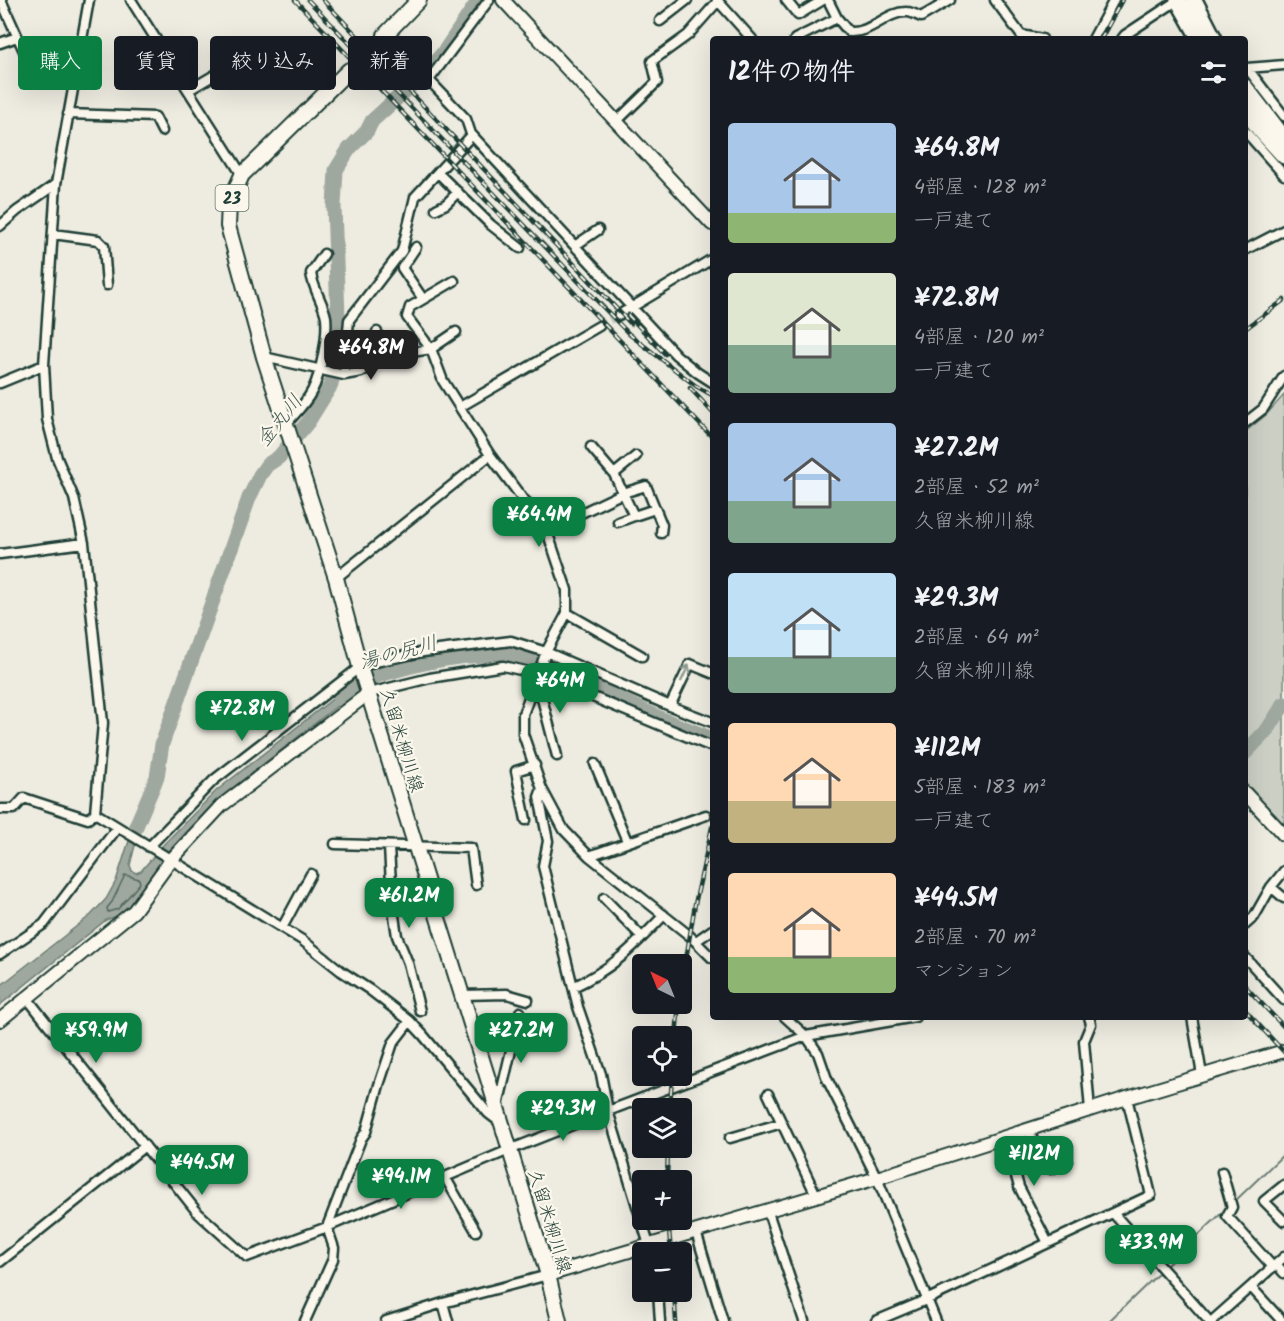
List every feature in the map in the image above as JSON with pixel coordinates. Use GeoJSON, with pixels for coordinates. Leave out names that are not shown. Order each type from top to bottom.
{"type":"FeatureCollection","features":[{"type":"Feature","properties":{"kind":"highway"},"geometry":{"type":"LineString","coordinates":[[1178,0],[1198,36]]}},
{"type":"Feature","properties":{"kind":"highway"},"geometry":{"type":"LineString","coordinates":[[1194,0],[1212,36]]}},
{"type":"Feature","properties":{"kind":"highway"},"geometry":{"type":"LineString","coordinates":[[1248,92],[1282,144]]}},
{"type":"Feature","properties":{"kind":"highway"},"geometry":{"type":"LineString","coordinates":[[1248,113],[1282,144]]}},
{"type":"Feature","properties":{"kind":"main road"},"geometry":{"type":"LineString","coordinates":[[385,35],[419,0]]}},
{"type":"Feature","properties":{"kind":"main road","name":"久留米柳川線"},"geometry":{"type":"LineString","coordinates":[[348,71],[242,175],[229,204],[228,226],[264,357],[336,578],[361,668],[548,1275],[559,1321]]}},
{"type":"Feature","properties":{"kind":"street"},"geometry":{"type":"LineString","coordinates":[[0,43],[17,37],[1,0]]}},
{"type":"Feature","properties":{"kind":"street"},"geometry":{"type":"LineString","coordinates":[[82,36],[89,0]]}},
{"type":"Feature","properties":{"kind":"street"},"geometry":{"type":"LineString","coordinates":[[131,0],[154,36]]}},
{"type":"Feature","properties":{"kind":"street"},"geometry":{"type":"LineString","coordinates":[[489,0],[429,80],[466,119],[472,135],[676,355],[710,381]]}},
{"type":"Feature","properties":{"kind":"street"},"geometry":{"type":"LineString","coordinates":[[502,0],[710,222]]}},
{"type":"Feature","properties":{"kind":"street"},"geometry":{"type":"LineString","coordinates":[[660,21],[687,0]]}},
{"type":"Feature","properties":{"kind":"street"},"geometry":{"type":"LineString","coordinates":[[786,0],[798,15],[823,0]]}},
{"type":"Feature","properties":{"kind":"street"},"geometry":{"type":"LineString","coordinates":[[828,0],[837,18],[849,32],[859,33],[892,16],[907,12],[921,17],[950,0]]}},
{"type":"Feature","properties":{"kind":"street"},"geometry":{"type":"LineString","coordinates":[[995,0],[1021,35],[1026,36]]}},
{"type":"Feature","properties":{"kind":"street"},"geometry":{"type":"LineString","coordinates":[[1095,36],[1114,0]]}},
{"type":"Feature","properties":{"kind":"street"},"geometry":{"type":"LineString","coordinates":[[1124,36],[1178,0]]}},
{"type":"Feature","properties":{"kind":"street"},"geometry":{"type":"LineString","coordinates":[[617,121],[657,82],[652,61],[688,35],[718,1],[749,36]]}},
{"type":"Feature","properties":{"kind":"street"},"geometry":{"type":"LineString","coordinates":[[801,36],[837,18]]}},
{"type":"Feature","properties":{"kind":"street"},"geometry":{"type":"LineString","coordinates":[[1248,68],[1284,65]]}},
{"type":"Feature","properties":{"kind":"street"},"geometry":{"type":"LineString","coordinates":[[1248,69],[1284,116]]}},
{"type":"Feature","properties":{"kind":"street"},"geometry":{"type":"LineString","coordinates":[[0,809],[14,809],[24,798],[88,819],[94,813],[103,723],[84,543],[74,498],[57,458],[47,419],[44,365],[56,184],[72,90]]}},
{"type":"Feature","properties":{"kind":"street"},"geometry":{"type":"LineString","coordinates":[[189,90],[242,175]]}},
{"type":"Feature","properties":{"kind":"street"},"geometry":{"type":"LineString","coordinates":[[68,114],[155,117],[162,131]]}},
{"type":"Feature","properties":{"kind":"street"},"geometry":{"type":"LineString","coordinates":[[1248,134],[1284,175]]}},
{"type":"Feature","properties":{"kind":"street"},"geometry":{"type":"LineString","coordinates":[[344,375],[349,320],[402,251],[415,197],[472,135]]}},
{"type":"Feature","properties":{"kind":"street"},"geometry":{"type":"LineString","coordinates":[[438,172],[491,225],[520,248]]}},
{"type":"Feature","properties":{"kind":"street"},"geometry":{"type":"LineString","coordinates":[[0,226],[17,211],[56,184]]}},
{"type":"Feature","properties":{"kind":"street"},"geometry":{"type":"LineString","coordinates":[[436,209],[446,204],[458,192]]}},
{"type":"Feature","properties":{"kind":"street"},"geometry":{"type":"LineString","coordinates":[[576,245],[598,230]]}},
{"type":"Feature","properties":{"kind":"street"},"geometry":{"type":"LineString","coordinates":[[1248,248],[1284,230]]}},
{"type":"Feature","properties":{"kind":"street"},"geometry":{"type":"LineString","coordinates":[[53,234],[98,240],[104,246],[106,285]]}},
{"type":"Feature","properties":{"kind":"street"},"geometry":{"type":"LineString","coordinates":[[416,247],[402,268],[423,300]]}},
{"type":"Feature","properties":{"kind":"street"},"geometry":{"type":"LineString","coordinates":[[286,423],[312,390],[320,369],[326,317],[312,283],[311,273],[324,254]]}},
{"type":"Feature","properties":{"kind":"street"},"geometry":{"type":"LineString","coordinates":[[619,315],[710,260]]}},
{"type":"Feature","properties":{"kind":"street"},"geometry":{"type":"LineString","coordinates":[[454,281],[411,307],[407,317],[431,349],[443,381],[490,455],[522,498],[538,513],[567,590],[567,613],[546,652],[523,714],[523,734],[542,789],[564,830],[589,855],[664,915],[710,956]]}},
{"type":"Feature","properties":{"kind":"street"},"geometry":{"type":"LineString","coordinates":[[460,407],[599,326]]}},
{"type":"Feature","properties":{"kind":"street"},"geometry":{"type":"LineString","coordinates":[[377,332],[387,356]]}},
{"type":"Feature","properties":{"kind":"street"},"geometry":{"type":"LineString","coordinates":[[264,357],[344,375],[360,372],[387,356],[431,349],[456,332]]}},
{"type":"Feature","properties":{"kind":"street"},"geometry":{"type":"LineString","coordinates":[[0,383],[44,365]]}},
{"type":"Feature","properties":{"kind":"street"},"geometry":{"type":"LineString","coordinates":[[1248,421],[1263,409],[1284,376]]}},
{"type":"Feature","properties":{"kind":"street"},"geometry":{"type":"LineString","coordinates":[[591,447],[614,474],[634,516]]}},
{"type":"Feature","properties":{"kind":"street"},"geometry":{"type":"LineString","coordinates":[[336,578],[490,455]]}},
{"type":"Feature","properties":{"kind":"street"},"geometry":{"type":"LineString","coordinates":[[614,474],[636,456]]}},
{"type":"Feature","properties":{"kind":"street"},"geometry":{"type":"LineString","coordinates":[[546,530],[624,493],[646,486],[662,525],[661,533]]}},
{"type":"Feature","properties":{"kind":"street"},"geometry":{"type":"LineString","coordinates":[[618,522],[655,509]]}},
{"type":"Feature","properties":{"kind":"street"},"geometry":{"type":"LineString","coordinates":[[0,554],[84,543]]}},
{"type":"Feature","properties":{"kind":"street"},"geometry":{"type":"LineString","coordinates":[[567,613],[642,656]]}},
{"type":"Feature","properties":{"kind":"street"},"geometry":{"type":"LineString","coordinates":[[152,849],[214,780],[361,668],[380,661],[423,652],[512,641],[546,652],[710,721]]}},
{"type":"Feature","properties":{"kind":"street"},"geometry":{"type":"LineString","coordinates":[[670,706],[690,664],[710,672]]}},
{"type":"Feature","properties":{"kind":"street"},"geometry":{"type":"LineString","coordinates":[[0,1020],[134,911],[168,859],[221,806],[368,688],[503,666],[538,676],[710,746]]}},
{"type":"Feature","properties":{"kind":"street"},"geometry":{"type":"LineString","coordinates":[[538,676],[557,756]]}},
{"type":"Feature","properties":{"kind":"street"},"geometry":{"type":"LineString","coordinates":[[595,764],[627,841]]}},
{"type":"Feature","properties":{"kind":"street"},"geometry":{"type":"LineString","coordinates":[[526,820],[516,771],[534,765]]}},
{"type":"Feature","properties":{"kind":"street"},"geometry":{"type":"LineString","coordinates":[[542,789],[539,797],[548,841],[543,866],[573,987],[601,1074],[608,1111],[651,1242]]}},
{"type":"Feature","properties":{"kind":"street"},"geometry":{"type":"LineString","coordinates":[[1248,796],[1284,834]]}},
{"type":"Feature","properties":{"kind":"street"},"geometry":{"type":"LineString","coordinates":[[94,813],[282,928],[370,990],[410,1021],[488,1113],[502,1124]]}},
{"type":"Feature","properties":{"kind":"street"},"geometry":{"type":"LineString","coordinates":[[589,855],[706,815]]}},
{"type":"Feature","properties":{"kind":"street"},"geometry":{"type":"LineString","coordinates":[[0,954],[44,924],[117,828]]}},
{"type":"Feature","properties":{"kind":"street"},"geometry":{"type":"LineString","coordinates":[[335,844],[471,848],[476,885]]}},
{"type":"Feature","properties":{"kind":"street"},"geometry":{"type":"LineString","coordinates":[[389,847],[392,902],[397,936],[408,963],[420,1011]]}},
{"type":"Feature","properties":{"kind":"street"},"geometry":{"type":"LineString","coordinates":[[1248,923],[1254,918],[1271,887],[1284,872]]}},
{"type":"Feature","properties":{"kind":"street"},"geometry":{"type":"LineString","coordinates":[[282,928],[311,874]]}},
{"type":"Feature","properties":{"kind":"street"},"geometry":{"type":"LineString","coordinates":[[1271,887],[1284,897]]}},
{"type":"Feature","properties":{"kind":"street"},"geometry":{"type":"LineString","coordinates":[[604,898],[642,937]]}},
{"type":"Feature","properties":{"kind":"street"},"geometry":{"type":"LineString","coordinates":[[573,987],[596,977],[616,963],[664,915]]}},
{"type":"Feature","properties":{"kind":"street"},"geometry":{"type":"LineString","coordinates":[[696,942],[710,932]]}},
{"type":"Feature","properties":{"kind":"street"},"geometry":{"type":"LineString","coordinates":[[1248,960],[1284,1000]]}},
{"type":"Feature","properties":{"kind":"street"},"geometry":{"type":"LineString","coordinates":[[462,995],[507,994],[528,1000]]}},
{"type":"Feature","properties":{"kind":"street"},"geometry":{"type":"LineString","coordinates":[[27,998],[198,1213],[247,1257],[327,1227],[509,1150],[806,1036],[899,1020]]}},
{"type":"Feature","properties":{"kind":"street"},"geometry":{"type":"LineString","coordinates":[[498,1109],[520,1012]]}},
{"type":"Feature","properties":{"kind":"street"},"geometry":{"type":"LineString","coordinates":[[788,1020],[806,1036],[818,1053],[827,1079],[878,1178],[936,1321]]}},
{"type":"Feature","properties":{"kind":"street"},"geometry":{"type":"LineString","coordinates":[[858,1020],[862,1027]]}},
{"type":"Feature","properties":{"kind":"street"},"geometry":{"type":"LineString","coordinates":[[1090,1020],[1091,1024],[1084,1041],[1090,1110]]}},
{"type":"Feature","properties":{"kind":"street"},"geometry":{"type":"LineString","coordinates":[[1193,1020],[1202,1075]]}},
{"type":"Feature","properties":{"kind":"street"},"geometry":{"type":"LineString","coordinates":[[305,1321],[333,1259],[334,1248],[327,1227],[361,1139],[366,1132],[393,1043],[410,1021]]}},
{"type":"Feature","properties":{"kind":"street"},"geometry":{"type":"LineString","coordinates":[[667,1242],[1284,1051]]}},
{"type":"Feature","properties":{"kind":"street"},"geometry":{"type":"LineString","coordinates":[[768,1094],[817,1197]]}},
{"type":"Feature","properties":{"kind":"street"},"geometry":{"type":"LineString","coordinates":[[876,1321],[1151,1196],[1127,1098]]}},
{"type":"Feature","properties":{"kind":"street"},"geometry":{"type":"LineString","coordinates":[[730,1138],[782,1123]]}},
{"type":"Feature","properties":{"kind":"street"},"geometry":{"type":"LineString","coordinates":[[1028,1130],[1052,1169],[1067,1161]]}},
{"type":"Feature","properties":{"kind":"street"},"geometry":{"type":"LineString","coordinates":[[1005,1137],[1019,1187],[1048,1243]]}},
{"type":"Feature","properties":{"kind":"street"},"geometry":{"type":"LineString","coordinates":[[0,1262],[145,1146]]}},
{"type":"Feature","properties":{"kind":"street"},"geometry":{"type":"LineString","coordinates":[[1222,1172],[1232,1207],[1227,1216],[1284,1273]]}},
{"type":"Feature","properties":{"kind":"street"},"geometry":{"type":"LineString","coordinates":[[445,1177],[476,1231]]}},
{"type":"Feature","properties":{"kind":"street"},"geometry":{"type":"LineString","coordinates":[[1284,1185],[1264,1201],[1284,1221]]}},
{"type":"Feature","properties":{"kind":"street"},"geometry":{"type":"LineString","coordinates":[[768,1212],[804,1321]]}},
{"type":"Feature","properties":{"kind":"street"},"geometry":{"type":"LineString","coordinates":[[1113,1213],[1210,1321],[1284,1257]]}},
{"type":"Feature","properties":{"kind":"street"},"geometry":{"type":"LineString","coordinates":[[696,1232],[723,1321]]}},
{"type":"Feature","properties":{"kind":"street"},"geometry":{"type":"LineString","coordinates":[[386,1321],[442,1303],[632,1253]]}},
{"type":"Feature","properties":{"kind":"street"},"geometry":{"type":"LineString","coordinates":[[1251,1287],[1282,1321]]}},
{"type":"Feature","properties":{"kind":"street"},"geometry":{"type":"LineString","coordinates":[[659,1302],[660,1321]]}},
{"type":"Feature","properties":{"kind":"street"},"geometry":{"type":"LineString","coordinates":[[442,1303],[448,1321]]}},
{"type":"Feature","properties":{"kind":"shaded area"},"geometry":{"type":"Polygon","coordinates":[[[1284,395],[1284,826],[1248,786],[1248,430],[1266,415],[1284,395]]]}},
{"type":"Feature","properties":{"kind":"water"},"geometry":{"type":"Polygon","coordinates":[[[354,682],[357,690],[217,801],[168,852],[138,896],[122,914],[106,920],[0,1005],[0,986],[91,915],[106,899],[116,881],[138,813],[143,814],[130,865],[132,871],[136,873],[141,871],[216,791],[354,682]]]}},
{"type":"Feature","properties":{"kind":"waterway","name":"金丸川"},"geometry":{"type":"LineString","coordinates":[[134,831],[157,777],[162,744],[249,498],[267,465],[279,457],[308,422],[331,385],[339,344],[334,206],[336,170],[349,149],[367,131],[372,121],[429,69],[444,52],[479,0]]}},
{"type":"Feature","properties":{"kind":"waterway","name":"湯の尻川"},"geometry":{"type":"LineString","coordinates":[[340,698],[367,679],[413,666],[464,656],[514,656],[530,658],[662,719],[710,738]]}},
{"type":"Feature","properties":{"kind":"waterway","name":"湯の尻川"},"geometry":{"type":"LineString","coordinates":[[1248,750],[1268,729],[1284,704]]}},
{"type":"Feature","properties":{"kind":"waterway"},"geometry":{"type":"LineString","coordinates":[[1233,1203],[1284,1154]]}},
{"type":"Feature","properties":{"kind":"waterway"},"geometry":{"type":"LineString","coordinates":[[1165,1267],[1226,1209]]}},
{"type":"Feature","properties":{"kind":"waterway"},"geometry":{"type":"LineString","coordinates":[[1109,1321],[1161,1271]]}},
{"type":"Feature","properties":{"kind":"tunnel"},"geometry":{"type":"LineString","coordinates":[[599,326],[619,315]]}},
{"type":"Feature","properties":{"kind":"railway"},"geometry":{"type":"LineString","coordinates":[[295,0],[710,435]]}},
{"type":"Feature","properties":{"kind":"railway"},"geometry":{"type":"LineString","coordinates":[[308,0],[629,334],[696,386],[710,394]]}},
{"type":"Feature","properties":{"kind":"railway"},"geometry":{"type":"LineString","coordinates":[[323,0],[631,324]]}},
{"type":"Feature","properties":{"kind":"railway"},"geometry":{"type":"LineString","coordinates":[[1103,36],[1122,0]]}},
{"type":"Feature","properties":{"kind":"railway"},"geometry":{"type":"LineString","coordinates":[[1248,327],[1284,300]]}},
{"type":"Feature","properties":{"kind":"railway"},"geometry":{"type":"LineString","coordinates":[[628,315],[665,354]]}},
{"type":"Feature","properties":{"kind":"railway"},"geometry":{"type":"LineString","coordinates":[[690,388],[710,410]]}},
{"type":"Feature","properties":{"kind":"railway"},"geometry":{"type":"LineString","coordinates":[[687,954],[710,836]]}},
{"type":"Feature","properties":{"kind":"railway"},"geometry":{"type":"LineString","coordinates":[[1248,989],[1284,1027]]}},
{"type":"Feature","properties":{"kind":"railway"},"geometry":{"type":"LineString","coordinates":[[1248,1013],[1284,1052]]}},
{"type":"Feature","properties":{"kind":"railway"},"geometry":{"type":"LineString","coordinates":[[677,1026],[678,1014]]}},
{"type":"Feature","properties":{"kind":"railway"},"geometry":{"type":"LineString","coordinates":[[671,1086],[671,1098]]}},
{"type":"Feature","properties":{"kind":"railway"},"geometry":{"type":"LineString","coordinates":[[667,1170],[668,1158]]}},
{"type":"Feature","properties":{"kind":"railway"},"geometry":{"type":"LineString","coordinates":[[669,1230],[670,1242]]}},
{"type":"Feature","properties":{"kind":"railway"},"geometry":{"type":"LineString","coordinates":[[675,1302],[676,1321]]}}]}
